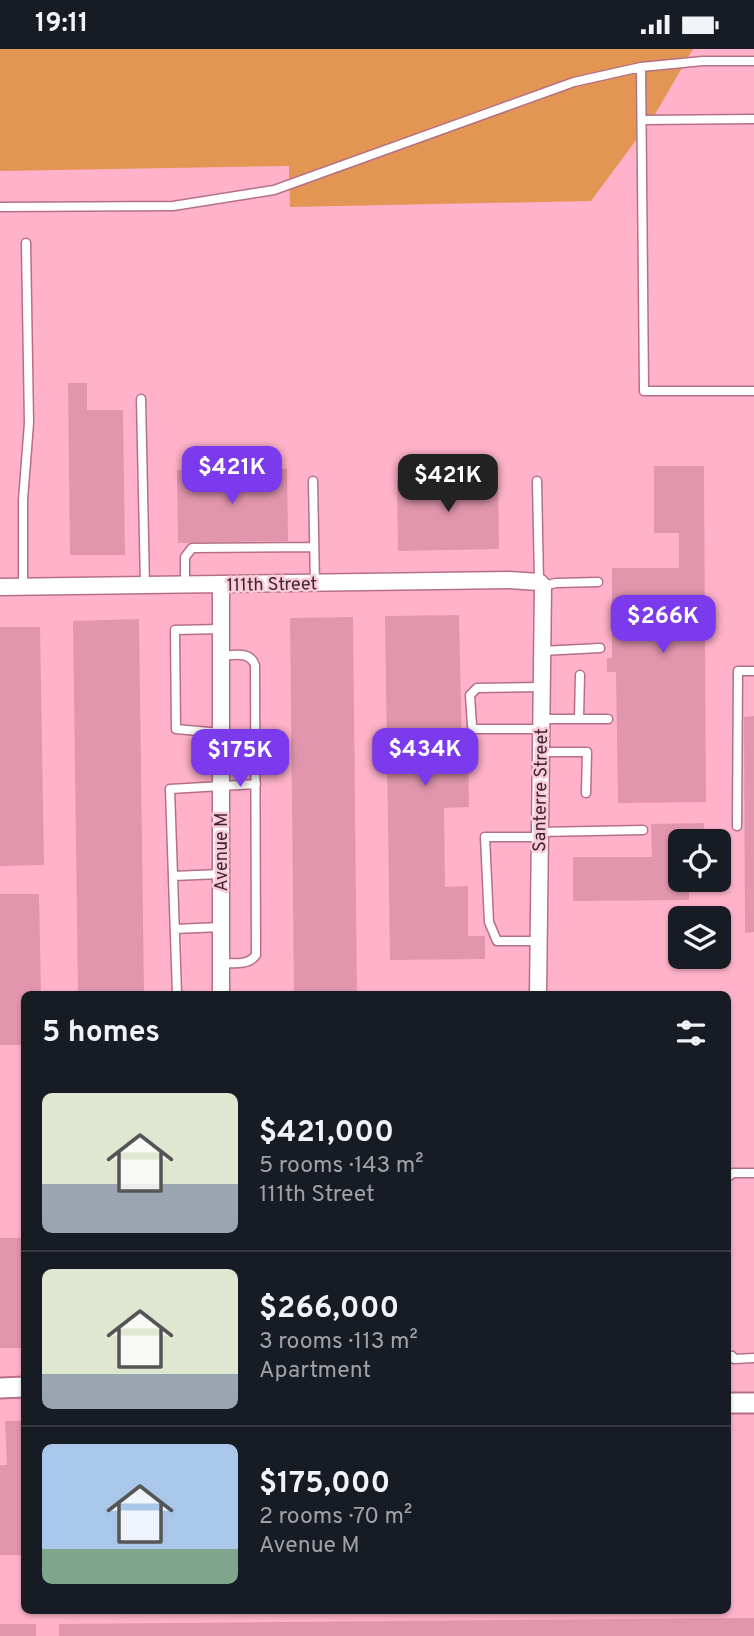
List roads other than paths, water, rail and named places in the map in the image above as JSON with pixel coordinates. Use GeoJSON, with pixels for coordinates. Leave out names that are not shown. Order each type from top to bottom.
{"type":"FeatureCollection","features":[{"type":"Feature","properties":{"kind":"street","name":"111th Street"},"geometry":{"type":"LineString","coordinates":[[0,587],[509,580],[541,584]]}},
{"type":"Feature","properties":{"kind":"street","name":"Santerre Street"},"geometry":{"type":"LineString","coordinates":[[538,991],[541,584]]}},
{"type":"Feature","properties":{"kind":"street","name":"Avenue M"},"geometry":{"type":"LineString","coordinates":[[221,585],[221,991]]}},
{"type":"Feature","properties":{"kind":"street"},"geometry":{"type":"LineString","coordinates":[[0,1388],[21,1387]]}},
{"type":"Feature","properties":{"kind":"street"},"geometry":{"type":"LineString","coordinates":[[731,1403],[754,1403]]}},
{"type":"Feature","properties":{"kind":"lane"},"geometry":{"type":"LineString","coordinates":[[0,207],[173,206],[274,190],[574,82],[641,67],[703,61],[754,61]]}},
{"type":"Feature","properties":{"kind":"lane"},"geometry":{"type":"LineString","coordinates":[[641,67],[645,391],[754,391]]}},
{"type":"Feature","properties":{"kind":"lane"},"geometry":{"type":"LineString","coordinates":[[642,120],[754,119]]}},
{"type":"Feature","properties":{"kind":"lane"},"geometry":{"type":"LineString","coordinates":[[23,587],[23,500],[29,423],[26,243]]}},
{"type":"Feature","properties":{"kind":"lane"},"geometry":{"type":"LineString","coordinates":[[141,399],[145,585]]}},
{"type":"Feature","properties":{"kind":"lane"},"geometry":{"type":"LineString","coordinates":[[313,481],[315,584]]}},
{"type":"Feature","properties":{"kind":"lane"},"geometry":{"type":"LineString","coordinates":[[537,481],[541,584],[598,582]]}},
{"type":"Feature","properties":{"kind":"lane"},"geometry":{"type":"LineString","coordinates":[[185,585],[185,557],[192,548],[314,547]]}},
{"type":"Feature","properties":{"kind":"lane"},"geometry":{"type":"LineString","coordinates":[[221,629],[175,630],[176,730],[221,733]]}},
{"type":"Feature","properties":{"kind":"lane"},"geometry":{"type":"LineString","coordinates":[[542,651],[600,648]]}},
{"type":"Feature","properties":{"kind":"lane"},"geometry":{"type":"LineString","coordinates":[[221,656],[247,655],[253,659],[255,665],[256,784],[256,955],[252,961],[245,963],[221,963]]}},
{"type":"Feature","properties":{"kind":"lane"},"geometry":{"type":"LineString","coordinates":[[737,826],[738,671],[754,671]]}},
{"type":"Feature","properties":{"kind":"lane"},"geometry":{"type":"LineString","coordinates":[[579,719],[580,675]]}},
{"type":"Feature","properties":{"kind":"lane"},"geometry":{"type":"LineString","coordinates":[[541,687],[477,688],[470,695],[472,726],[475,729],[579,719],[608,719]]}},
{"type":"Feature","properties":{"kind":"lane"},"geometry":{"type":"LineString","coordinates":[[541,752],[587,752],[586,793]]}},
{"type":"Feature","properties":{"kind":"lane"},"geometry":{"type":"LineString","coordinates":[[177,991],[170,789],[256,784]]}},
{"type":"Feature","properties":{"kind":"lane"},"geometry":{"type":"LineString","coordinates":[[539,941],[497,941],[489,922],[485,837],[643,829]]}},
{"type":"Feature","properties":{"kind":"lane"},"geometry":{"type":"LineString","coordinates":[[173,876],[221,874]]}},
{"type":"Feature","properties":{"kind":"lane"},"geometry":{"type":"LineString","coordinates":[[174,929],[221,927]]}},
{"type":"Feature","properties":{"kind":"lane"},"geometry":{"type":"LineString","coordinates":[[731,1174],[754,1173]]}},
{"type":"Feature","properties":{"kind":"lane"},"geometry":{"type":"LineString","coordinates":[[732,1356],[734,1359],[754,1359]]}}]}
